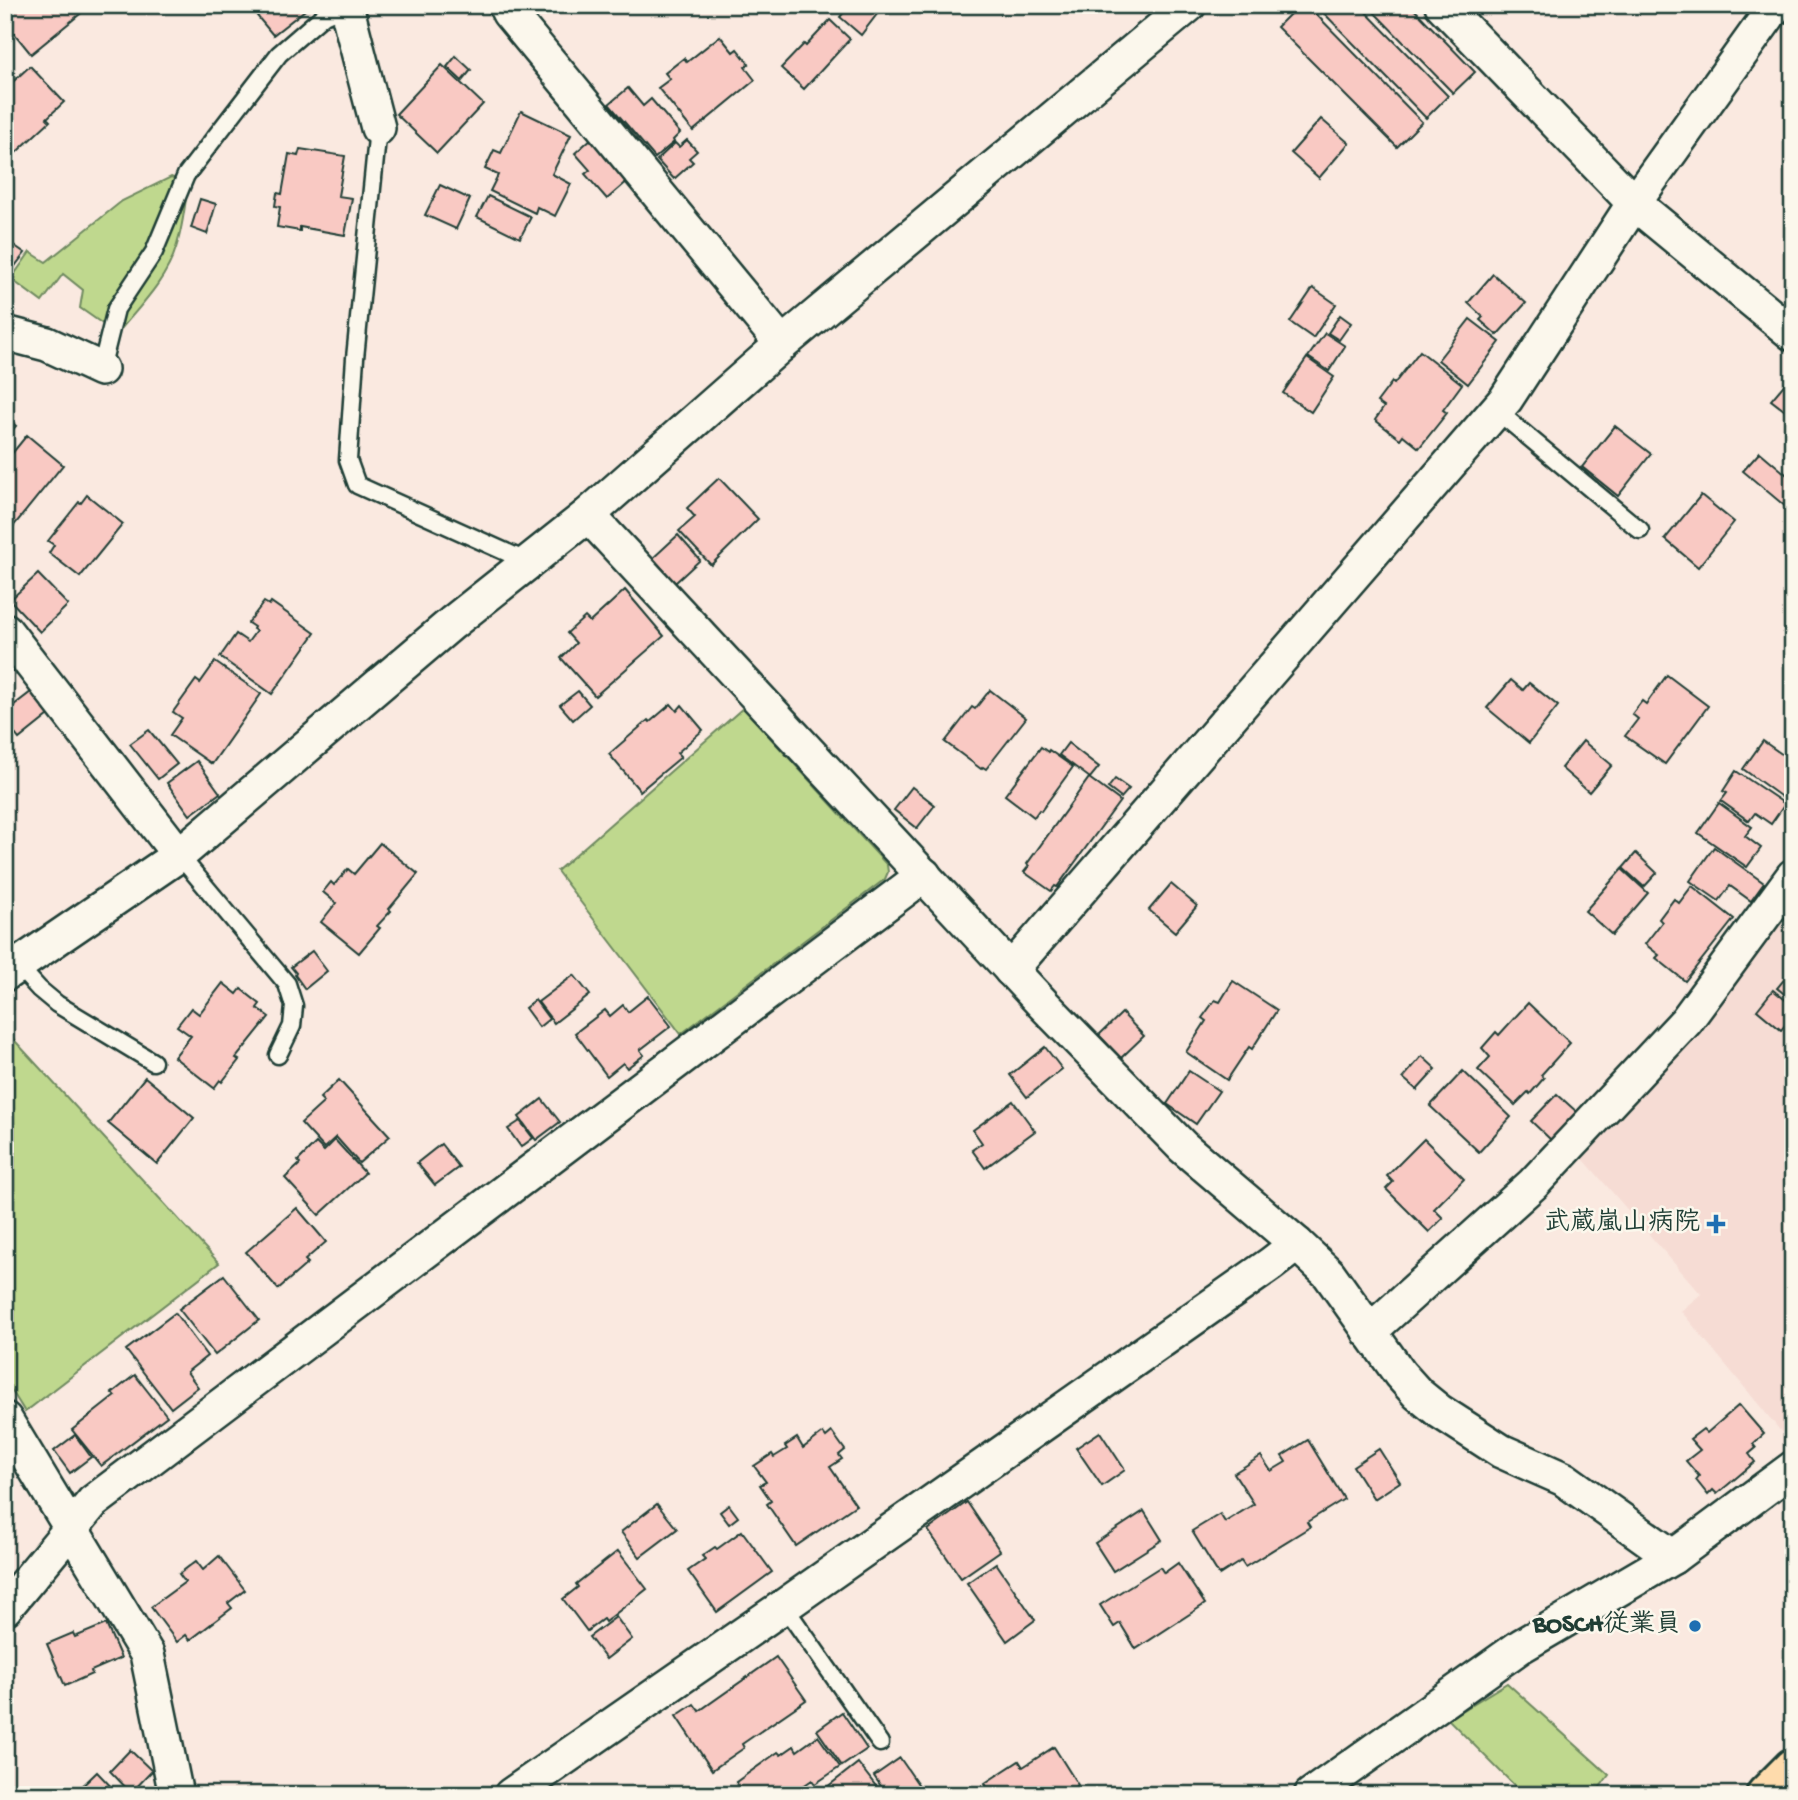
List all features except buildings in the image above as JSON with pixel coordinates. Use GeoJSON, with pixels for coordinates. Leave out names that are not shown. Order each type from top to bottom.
{"type":"FeatureCollection","features":[{"type":"Feature","properties":{"kind":"highway"},"geometry":{"type":"LineString","coordinates":[[1766,1795],[1793,1768]]}},
{"type":"Feature","properties":{"kind":"street"},"geometry":{"type":"LineString","coordinates":[[346,5],[378,128]]}},
{"type":"Feature","properties":{"kind":"street"},"geometry":{"type":"LineString","coordinates":[[505,5],[782,344]]}},
{"type":"Feature","properties":{"kind":"street"},"geometry":{"type":"LineString","coordinates":[[11,970],[179,855],[452,623],[588,515],[782,344],[1189,5]]}},
{"type":"Feature","properties":{"kind":"street"},"geometry":{"type":"LineString","coordinates":[[1442,5],[1634,203],[1793,334]]}},
{"type":"Feature","properties":{"kind":"street"},"geometry":{"type":"LineString","coordinates":[[1012,970],[1506,399],[1634,203],[1776,5]]}},
{"type":"Feature","properties":{"kind":"street"},"geometry":{"type":"LineString","coordinates":[[5,333],[47,344],[100,369]]}},
{"type":"Feature","properties":{"kind":"street"},"geometry":{"type":"LineString","coordinates":[[588,515],[1044,1005],[1183,1147],[1329,1274],[1400,1374],[1418,1394],[1439,1411],[1501,1451],[1564,1479],[1673,1557]]}},
{"type":"Feature","properties":{"kind":"street"},"geometry":{"type":"LineString","coordinates":[[5,630],[179,855]]}},
{"type":"Feature","properties":{"kind":"street"},"geometry":{"type":"LineString","coordinates":[[5,1608],[93,1502],[924,875]]}},
{"type":"Feature","properties":{"kind":"street"},"geometry":{"type":"LineString","coordinates":[[1369,1332],[1533,1184],[1686,1021],[1793,877]]}},
{"type":"Feature","properties":{"kind":"street"},"geometry":{"type":"LineString","coordinates":[[512,1795],[1297,1244]]}},
{"type":"Feature","properties":{"kind":"street"},"geometry":{"type":"LineString","coordinates":[[5,1419],[147,1654],[176,1795]]}},
{"type":"Feature","properties":{"kind":"street"},"geometry":{"type":"LineString","coordinates":[[1311,1795],[1521,1646],[1673,1557],[1793,1468]]}},
{"type":"Feature","properties":{"kind":"lane"},"geometry":{"type":"LineString","coordinates":[[100,369],[116,309],[155,252],[186,175],[279,54],[324,15],[346,5]]}},
{"type":"Feature","properties":{"kind":"lane"},"geometry":{"type":"LineString","coordinates":[[378,128],[355,358],[348,460],[357,485],[528,562]]}},
{"type":"Feature","properties":{"kind":"lane"},"geometry":{"type":"LineString","coordinates":[[1496,410],[1640,530]]}},
{"type":"Feature","properties":{"kind":"lane"},"geometry":{"type":"LineString","coordinates":[[179,855],[287,984],[294,1006],[292,1026],[278,1055]]}},
{"type":"Feature","properties":{"kind":"lane"},"geometry":{"type":"LineString","coordinates":[[11,970],[57,1004],[153,1062]]}},
{"type":"Feature","properties":{"kind":"lane"},"geometry":{"type":"LineString","coordinates":[[784,1606],[880,1743]]}},
{"type":"Feature","properties":{"kind":"shaded area","name":"武蔵嵐山病院"},"geometry":{"type":"Polygon","coordinates":[[[1793,895],[1793,1438],[1789,1441],[1681,1311],[1701,1294],[1578,1153],[1793,895]]]}},
{"type":"Feature","properties":{"kind":"green space"},"geometry":{"type":"Polygon","coordinates":[[[171,177],[188,184],[176,248],[166,272],[117,334],[80,308],[83,290],[63,274],[42,302],[11,279],[30,252],[46,262],[122,201],[171,177]]]}},
{"type":"Feature","properties":{"kind":"green space"},"geometry":{"type":"Polygon","coordinates":[[[743,708],[887,865],[888,872],[885,879],[681,1034],[557,871],[743,708]]]}},
{"type":"Feature","properties":{"kind":"green space"},"geometry":{"type":"Polygon","coordinates":[[[5,1030],[219,1263],[25,1412],[5,1380],[5,1030]]]}},
{"type":"Feature","properties":{"kind":"green space"},"geometry":{"type":"Polygon","coordinates":[[[1507,1683],[1609,1775],[1594,1795],[1524,1795],[1448,1719],[1507,1683]]]}},
{"type":"Feature","properties":{"kind":"place","name":"武蔵嵐山病院"},"geometry":{"type":"Point","coordinates":[1716,1224]}},
{"type":"Feature","properties":{"kind":"place","name":"BOSCH従業員"},"geometry":{"type":"Point","coordinates":[1695,1626]}}]}
